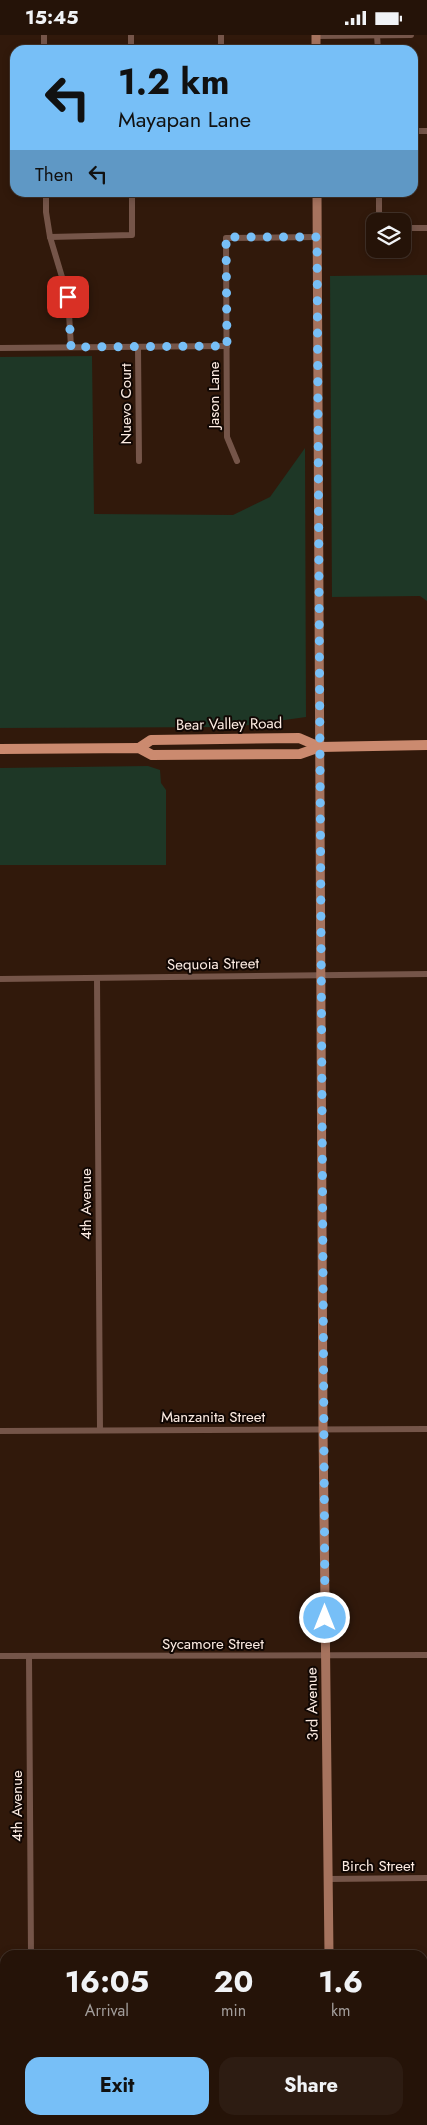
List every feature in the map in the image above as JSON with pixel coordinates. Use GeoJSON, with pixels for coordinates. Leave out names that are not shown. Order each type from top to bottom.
{"type":"FeatureCollection","features":[{"type":"Feature","properties":{"kind":"main road","name":"Bear Valley Road"},"geometry":{"type":"LineString","coordinates":[[139,748],[151,740],[299,738],[320,747]]}},
{"type":"Feature","properties":{"kind":"main road","name":"Bear Valley Road"},"geometry":{"type":"LineString","coordinates":[[0,749],[139,748],[152,755],[158,755],[300,753],[320,747],[427,745]]}},
{"type":"Feature","properties":{"kind":"street"},"geometry":{"type":"LineString","coordinates":[[316,35],[411,35]]}},
{"type":"Feature","properties":{"kind":"street"},"geometry":{"type":"LineString","coordinates":[[46,197],[50,237],[68,297],[71,347]]}},
{"type":"Feature","properties":{"kind":"street"},"geometry":{"type":"LineString","coordinates":[[50,237],[132,235],[132,197]]}},
{"type":"Feature","properties":{"kind":"street","name":"3rd Avenue"},"geometry":{"type":"LineString","coordinates":[[317,197],[323,1429],[329,1950]]}},
{"type":"Feature","properties":{"kind":"street"},"geometry":{"type":"LineString","coordinates":[[379,197],[379,213]]}},
{"type":"Feature","properties":{"kind":"street"},"geometry":{"type":"LineString","coordinates":[[411,228],[427,228]]}},
{"type":"Feature","properties":{"kind":"street","name":"Jason Lane"},"geometry":{"type":"LineString","coordinates":[[237,461],[227,437],[226,237],[317,237]]}},
{"type":"Feature","properties":{"kind":"street"},"geometry":{"type":"LineString","coordinates":[[0,348],[227,346]]}},
{"type":"Feature","properties":{"kind":"street","name":"Nuevo Court"},"geometry":{"type":"LineString","coordinates":[[138,347],[139,461]]}},
{"type":"Feature","properties":{"kind":"street","name":"Sequoia Street"},"geometry":{"type":"LineString","coordinates":[[0,979],[427,974]]}},
{"type":"Feature","properties":{"kind":"street","name":"4th Avenue"},"geometry":{"type":"LineString","coordinates":[[97,978],[100,1430]]}},
{"type":"Feature","properties":{"kind":"street","name":"Manzanita Street"},"geometry":{"type":"LineString","coordinates":[[0,1431],[427,1429]]}},
{"type":"Feature","properties":{"kind":"street","name":"Sycamore Street"},"geometry":{"type":"LineString","coordinates":[[0,1657],[427,1655]]}},
{"type":"Feature","properties":{"kind":"street","name":"4th Avenue"},"geometry":{"type":"LineString","coordinates":[[28,1656],[31,1950]]}},
{"type":"Feature","properties":{"kind":"street","name":"Birch Street"},"geometry":{"type":"LineString","coordinates":[[328,1879],[427,1878]]}},
{"type":"Feature","properties":{"kind":"green space"},"geometry":{"type":"Polygon","coordinates":[[[427,275],[427,601],[420,596],[332,597],[330,276],[427,275]]]}},
{"type":"Feature","properties":{"kind":"green space"},"geometry":{"type":"Polygon","coordinates":[[[92,356],[94,514],[233,515],[270,497],[305,448],[306,717],[235,727],[0,728],[0,357],[92,356]]]}},
{"type":"Feature","properties":{"kind":"green space"},"geometry":{"type":"Polygon","coordinates":[[[148,766],[160,770],[161,783],[166,790],[166,865],[0,865],[0,768],[148,766]]]}},
{"type":"Feature","properties":{"kind":"route"},"geometry":{"type":"LineString","coordinates":[[68,297],[71,347],[227,346],[226,237],[317,237],[325,1618]]}}]}
